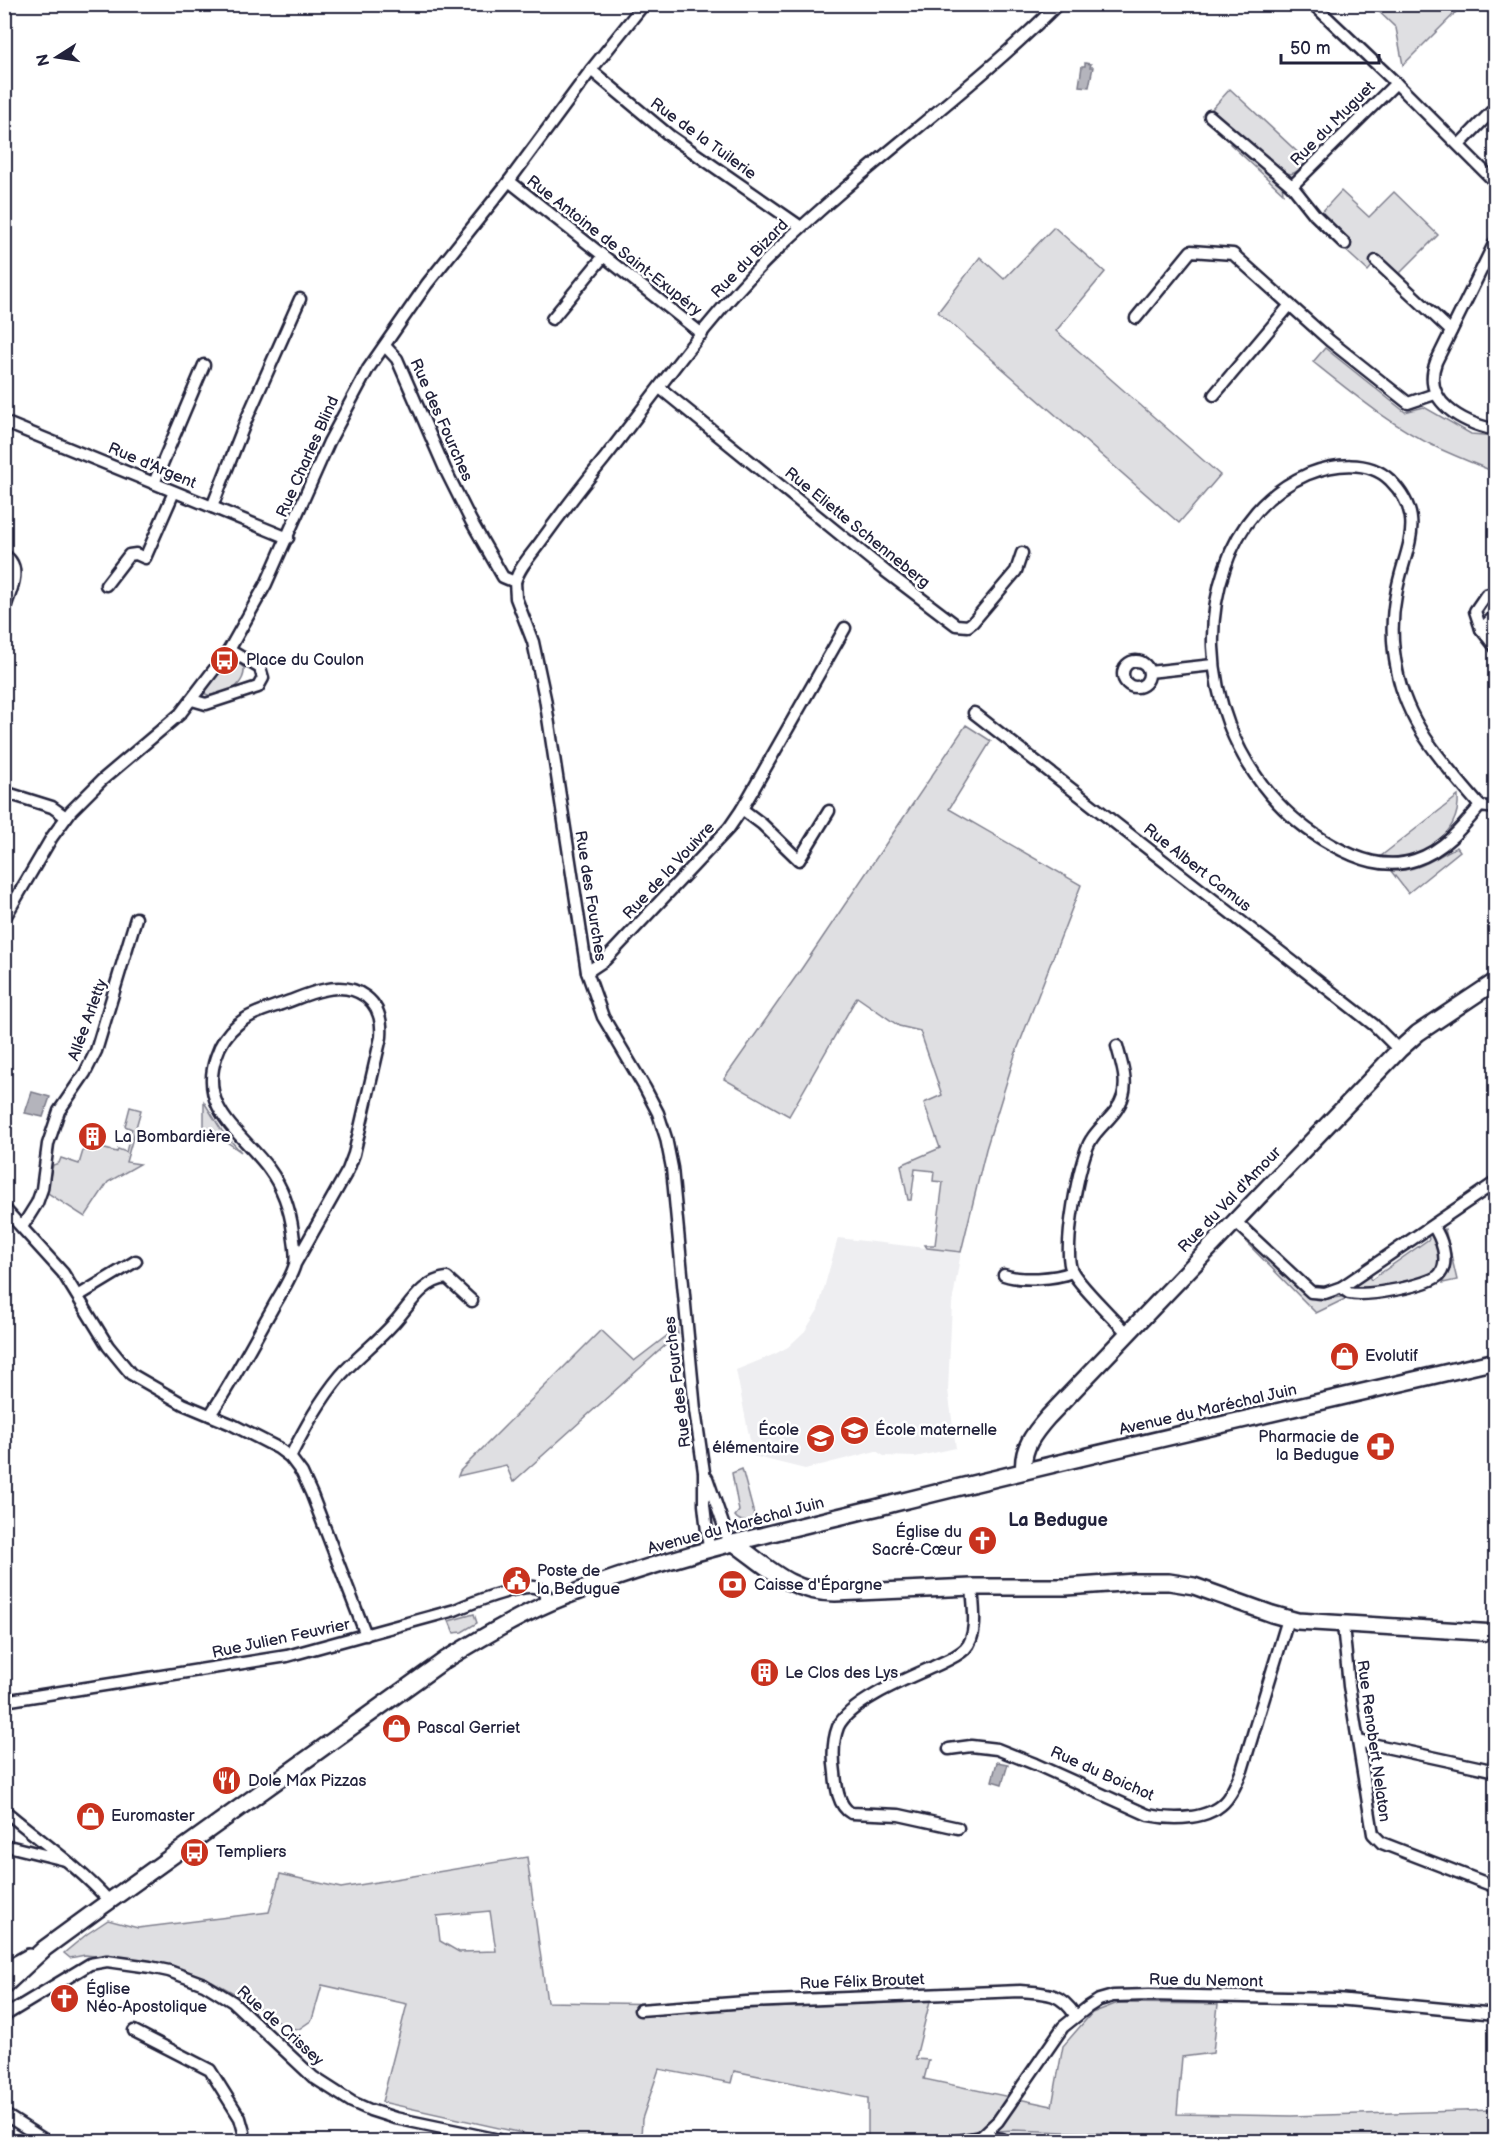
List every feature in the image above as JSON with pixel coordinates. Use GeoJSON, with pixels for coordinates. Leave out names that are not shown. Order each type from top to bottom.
{"type":"FeatureCollection","features":[{"type":"Feature","properties":{"kind":"main road","name":"Rue du Val d'Amour"},"geometry":{"type":"LineString","coordinates":[[1024,1471],[1023,1458],[1036,1430],[1399,1050],[1418,1033],[1496,981]]}},
{"type":"Feature","properties":{"kind":"main road","name":"Avenue du Maréchal Juin"},"geometry":{"type":"LineString","coordinates":[[4,1986],[45,1948],[103,1905],[445,1660],[550,1602],[604,1582],[709,1549],[1024,1471],[1496,1361]]}},
{"type":"Feature","properties":{"kind":"main road"},"geometry":{"type":"LineString","coordinates":[[732,1544],[792,1584],[814,1592],[972,1587],[1066,1587],[1169,1582],[1194,1586],[1288,1619],[1342,1625],[1496,1633]]}},
{"type":"Feature","properties":{"kind":"main road","name":"Avenue du Maréchal Juin"},"geometry":{"type":"LineString","coordinates":[[4,1971],[45,1948]]}},
{"type":"Feature","properties":{"kind":"street","name":"Rue Charles Blind"},"geometry":{"type":"LineString","coordinates":[[4,919],[66,817],[102,780],[171,724],[229,650],[267,584],[356,389],[428,284],[644,4]]}},
{"type":"Feature","properties":{"kind":"street","name":"Rue du Bizard"},"geometry":{"type":"LineString","coordinates":[[515,582],[522,568],[550,529],[702,334],[759,267],[801,227],[1009,50],[1058,4]]}},
{"type":"Feature","properties":{"kind":"street","name":"Rue du Muguet"},"geometry":{"type":"LineString","coordinates":[[1313,4],[1496,183]]}},
{"type":"Feature","properties":{"kind":"street","name":"Rue de la Tuilerie"},"geometry":{"type":"LineString","coordinates":[[591,70],[670,136],[801,227]]}},
{"type":"Feature","properties":{"kind":"street","name":"Rue du Muguet"},"geometry":{"type":"LineString","coordinates":[[1292,186],[1396,83]]}},
{"type":"Feature","properties":{"kind":"street"},"geometry":{"type":"LineString","coordinates":[[1459,145],[1496,107]]}},
{"type":"Feature","properties":{"kind":"street","name":"Rue du Muguet"},"geometry":{"type":"LineString","coordinates":[[1210,116],[1292,186],[1315,215],[1345,244]]}},
{"type":"Feature","properties":{"kind":"street","name":"Rue Antoine de Saint-Exupéry"},"geometry":{"type":"LineString","coordinates":[[508,181],[702,334]]}},
{"type":"Feature","properties":{"kind":"street"},"geometry":{"type":"LineString","coordinates":[[1496,240],[1451,331],[1432,376],[1435,394],[1449,410],[1477,424],[1496,430]]}},
{"type":"Feature","properties":{"kind":"street"},"geometry":{"type":"LineString","coordinates":[[1136,318],[1191,251],[1233,254],[1329,341],[1408,403],[1435,394]]}},
{"type":"Feature","properties":{"kind":"street"},"geometry":{"type":"LineString","coordinates":[[552,319],[603,257]]}},
{"type":"Feature","properties":{"kind":"street"},"geometry":{"type":"LineString","coordinates":[[1376,261],[1451,331]]}},
{"type":"Feature","properties":{"kind":"street"},"geometry":{"type":"LineString","coordinates":[[212,507],[247,418],[300,299]]}},
{"type":"Feature","properties":{"kind":"street"},"geometry":{"type":"LineString","coordinates":[[1214,395],[1290,305]]}},
{"type":"Feature","properties":{"kind":"street","name":"Rue des Fourches"},"geometry":{"type":"LineString","coordinates":[[385,346],[397,359],[445,470],[479,537],[503,577],[515,582],[516,598],[535,653],[544,698],[587,972],[603,1017],[658,1113],[668,1146],[695,1410],[704,1472],[704,1505],[709,1549]]}},
{"type":"Feature","properties":{"kind":"street"},"geometry":{"type":"LineString","coordinates":[[154,483],[204,365]]}},
{"type":"Feature","properties":{"kind":"street","name":"Rue Eliette Schenneberg"},"geometry":{"type":"LineString","coordinates":[[660,388],[885,571],[956,625],[968,626],[973,622],[1016,571],[1022,553]]}},
{"type":"Feature","properties":{"kind":"street","name":"Rue d'Argent"},"geometry":{"type":"LineString","coordinates":[[4,422],[288,538]]}},
{"type":"Feature","properties":{"kind":"street"},"geometry":{"type":"LineString","coordinates":[[1480,806],[1450,839],[1426,856],[1393,864],[1380,863],[1355,856],[1306,828],[1259,781],[1231,733],[1220,699],[1213,665],[1214,611],[1222,576],[1235,541],[1264,502],[1288,485],[1315,472],[1358,465],[1379,471],[1388,478],[1405,500],[1411,516],[1413,532],[1396,593],[1393,616],[1393,645],[1403,694],[1409,711],[1434,751],[1480,806],[1496,808]]}},
{"type":"Feature","properties":{"kind":"street"},"geometry":{"type":"LineString","coordinates":[[106,585],[129,555],[136,554],[145,558],[174,492]]}},
{"type":"Feature","properties":{"kind":"street"},"geometry":{"type":"LineString","coordinates":[[4,555],[12,562],[15,574],[4,610]]}},
{"type":"Feature","properties":{"kind":"street"},"geometry":{"type":"LineString","coordinates":[[1496,592],[1486,595],[1476,608],[1476,616],[1482,629],[1496,648]]}},
{"type":"Feature","properties":{"kind":"street"},"geometry":{"type":"LineString","coordinates":[[1482,629],[1496,615]]}},
{"type":"Feature","properties":{"kind":"street","name":"Rue de la Vouivre"},"geometry":{"type":"LineString","coordinates":[[587,972],[605,960],[729,828],[845,628]]}},
{"type":"Feature","properties":{"kind":"street"},"geometry":{"type":"LineString","coordinates":[[192,700],[206,704],[258,687],[263,678],[260,668],[229,650]]}},
{"type":"Feature","properties":{"kind":"street"},"geometry":{"type":"LineString","coordinates":[[1149,672],[1213,665]]}},
{"type":"Feature","properties":{"kind":"street","name":"Rue Albert Camus"},"geometry":{"type":"LineString","coordinates":[[974,713],[1374,1025],[1399,1050]]}},
{"type":"Feature","properties":{"kind":"street"},"geometry":{"type":"LineString","coordinates":[[4,792],[52,807],[66,817]]}},
{"type":"Feature","properties":{"kind":"street"},"geometry":{"type":"LineString","coordinates":[[742,809],[762,824],[799,860],[829,811]]}},
{"type":"Feature","properties":{"kind":"street","name":"Allée Arletty"},"geometry":{"type":"LineString","coordinates":[[22,1227],[32,1214],[40,1196],[48,1144],[59,1111],[85,1074],[96,1051],[136,918]]}},
{"type":"Feature","properties":{"kind":"street"},"geometry":{"type":"LineString","coordinates":[[210,1415],[348,1170],[381,1037],[381,1020],[374,1004],[366,996],[347,989],[334,988],[315,992],[246,1018],[228,1034],[221,1044],[212,1072],[212,1086],[219,1110],[267,1167],[283,1192],[292,1221],[295,1264]]}},
{"type":"Feature","properties":{"kind":"street"},"geometry":{"type":"LineString","coordinates":[[1117,1046],[1123,1068],[1124,1094],[1120,1105],[1097,1131],[1085,1153],[1068,1240],[1069,1263],[1072,1272],[1127,1333]]}},
{"type":"Feature","properties":{"kind":"street"},"geometry":{"type":"LineString","coordinates":[[1235,1221],[1311,1292],[1325,1293],[1342,1287],[1496,1182]]}},
{"type":"Feature","properties":{"kind":"street"},"geometry":{"type":"LineString","coordinates":[[4,1208],[63,1273],[108,1346],[130,1374],[183,1404],[255,1436],[290,1457],[302,1473],[312,1495],[366,1635]]}},
{"type":"Feature","properties":{"kind":"street"},"geometry":{"type":"LineString","coordinates":[[1342,1287],[1349,1293],[1375,1292],[1423,1283],[1437,1277],[1443,1268],[1444,1257],[1438,1233],[1433,1226]]}},
{"type":"Feature","properties":{"kind":"street"},"geometry":{"type":"LineString","coordinates":[[78,1296],[136,1262]]}},
{"type":"Feature","properties":{"kind":"street"},"geometry":{"type":"LineString","coordinates":[[1004,1275],[1016,1279],[1065,1275],[1072,1272]]}},
{"type":"Feature","properties":{"kind":"street"},"geometry":{"type":"LineString","coordinates":[[290,1457],[327,1392],[393,1324],[427,1284],[447,1278],[472,1301]]}},
{"type":"Feature","properties":{"kind":"street","name":"Rue des Fourches"},"geometry":{"type":"LineString","coordinates":[[704,1472],[732,1544]]}},
{"type":"Feature","properties":{"kind":"street"},"geometry":{"type":"LineString","coordinates":[[958,1828],[899,1815],[847,1811],[841,1804],[836,1784],[835,1737],[841,1722],[851,1711],[886,1689],[950,1659],[965,1649],[969,1644],[973,1629],[972,1587]]}},
{"type":"Feature","properties":{"kind":"street","name":"Rue Julien Feuvrier"},"geometry":{"type":"LineString","coordinates":[[4,1701],[267,1660],[455,1610],[522,1588],[540,1589],[545,1592],[550,1602]]}},
{"type":"Feature","properties":{"kind":"street","name":"Rue du Boichot"},"geometry":{"type":"LineString","coordinates":[[949,1749],[971,1746],[997,1749],[1148,1815],[1180,1818],[1215,1809],[1226,1802],[1235,1789],[1288,1619]]}},
{"type":"Feature","properties":{"kind":"street","name":"Rue Renobert Nelaton"},"geometry":{"type":"LineString","coordinates":[[1342,1625],[1371,1828],[1377,1839],[1382,1843],[1496,1887]]}},
{"type":"Feature","properties":{"kind":"street"},"geometry":{"type":"LineString","coordinates":[[1358,1741],[1496,1771]]}},
{"type":"Feature","properties":{"kind":"street"},"geometry":{"type":"LineString","coordinates":[[4,1810],[95,1884],[103,1905]]}},
{"type":"Feature","properties":{"kind":"street"},"geometry":{"type":"LineString","coordinates":[[4,1845],[68,1861]]}},
{"type":"Feature","properties":{"kind":"street","name":"Rue de Crissey"},"geometry":{"type":"LineString","coordinates":[[4,2016],[90,1964],[107,1961],[150,1966],[204,1984],[232,2002],[314,2077],[352,2102],[395,2118],[509,2142]]}},
{"type":"Feature","properties":{"kind":"street","name":"Rue Félix Broutet"},"geometry":{"type":"LineString","coordinates":[[640,2010],[746,2002],[1020,1991],[1048,1994],[1058,1998],[1066,2002],[1075,2015]]}},
{"type":"Feature","properties":{"kind":"street","name":"Rue du Nemont"},"geometry":{"type":"LineString","coordinates":[[981,2137],[998,2121],[1052,2040],[1075,2015],[1106,1998],[1149,1995],[1337,1999],[1496,2014]]}},
{"type":"Feature","properties":{"kind":"street"},"geometry":{"type":"LineString","coordinates":[[134,2031],[210,2070],[240,2118],[244,2132],[243,2142]]}},
{"type":"Feature","properties":{"kind":"street"},"geometry":{"type":"LineString","coordinates":[[4,2114],[43,2141]]}},
{"type":"Feature","properties":{"kind":"street"},"geometry":{"type":"LineString","coordinates":[[952,2142],[981,2137],[1002,2139],[1004,2142]]}},
{"type":"Feature","properties":{"kind":"shaded area"},"geometry":{"type":"Polygon","coordinates":[[[1372,5],[1463,5],[1403,65],[1396,28],[1372,5]]]}},
{"type":"Feature","properties":{"kind":"shaded area"},"geometry":{"type":"Polygon","coordinates":[[[1085,63],[1093,67],[1089,87],[1079,86],[1082,66],[1085,66],[1085,63]]]}},
{"type":"Feature","properties":{"kind":"shaded area"},"geometry":{"type":"Polygon","coordinates":[[[1230,89],[1308,162],[1292,174],[1274,167],[1212,109],[1230,89]]]}},
{"type":"Feature","properties":{"kind":"shaded area"},"geometry":{"type":"Polygon","coordinates":[[[1234,143],[1282,184],[1283,193],[1230,144],[1234,143]]]}},
{"type":"Feature","properties":{"kind":"shaded area"},"geometry":{"type":"Polygon","coordinates":[[[1341,191],[1369,217],[1394,192],[1438,235],[1398,275],[1379,258],[1368,271],[1342,247],[1319,215],[1341,191]]]}},
{"type":"Feature","properties":{"kind":"shaded area"},"geometry":{"type":"Polygon","coordinates":[[[1054,227],[1105,272],[1056,331],[1220,475],[1179,523],[938,312],[980,257],[1004,279],[1054,227]]]}},
{"type":"Feature","properties":{"kind":"shaded area"},"geometry":{"type":"Polygon","coordinates":[[[1325,348],[1405,412],[1424,407],[1471,434],[1495,436],[1495,472],[1423,440],[1374,409],[1313,362],[1325,348]]]}},
{"type":"Feature","properties":{"kind":"shaded area"},"geometry":{"type":"Polygon","coordinates":[[[231,657],[244,668],[241,681],[224,694],[216,696],[203,693],[231,657]]]}},
{"type":"Feature","properties":{"kind":"shaded area"},"geometry":{"type":"Polygon","coordinates":[[[966,725],[991,741],[949,809],[1081,885],[1015,1055],[986,1149],[961,1252],[927,1248],[925,1245],[935,1245],[943,1182],[933,1181],[934,1171],[915,1169],[911,1200],[908,1200],[901,1165],[940,1148],[924,1103],[942,1095],[920,1031],[899,1026],[857,997],[789,1116],[724,1079],[966,725]]]}},
{"type":"Feature","properties":{"kind":"shaded area"},"geometry":{"type":"Polygon","coordinates":[[[1458,796],[1457,811],[1452,824],[1445,835],[1434,844],[1409,855],[1381,856],[1458,796]]]}},
{"type":"Feature","properties":{"kind":"shaded area"},"geometry":{"type":"Polygon","coordinates":[[[1457,847],[1460,851],[1408,893],[1391,871],[1411,869],[1457,847]]]}},
{"type":"Feature","properties":{"kind":"shaded area"},"geometry":{"type":"Polygon","coordinates":[[[32,1092],[50,1097],[43,1117],[25,1113],[32,1092]]]}},
{"type":"Feature","properties":{"kind":"shaded area"},"geometry":{"type":"Polygon","coordinates":[[[204,1102],[222,1131],[241,1152],[204,1126],[204,1102]]]}},
{"type":"Feature","properties":{"kind":"shaded area"},"geometry":{"type":"Polygon","coordinates":[[[130,1107],[141,1110],[126,1162],[140,1164],[108,1182],[85,1217],[46,1192],[53,1165],[59,1163],[61,1158],[79,1164],[85,1144],[126,1152],[132,1129],[125,1126],[130,1107]]]}},
{"type":"Feature","properties":{"kind":"shaded area"},"geometry":{"type":"Polygon","coordinates":[[[1445,1229],[1457,1280],[1443,1283],[1446,1273],[1442,1232],[1445,1229]]]}},
{"type":"Feature","properties":{"kind":"shaded area"},"geometry":{"type":"Polygon","coordinates":[[[1427,1234],[1436,1238],[1440,1262],[1436,1270],[1416,1281],[1374,1289],[1353,1290],[1351,1286],[1368,1275],[1371,1280],[1429,1239],[1427,1234]]]}},
{"type":"Feature","properties":{"kind":"shaded area"},"geometry":{"type":"Polygon","coordinates":[[[838,1238],[961,1252],[952,1304],[948,1390],[956,1448],[915,1457],[884,1456],[876,1451],[805,1469],[753,1456],[736,1370],[788,1347],[805,1331],[818,1310],[838,1238]]]}},
{"type":"Feature","properties":{"kind":"shaded area"},"geometry":{"type":"Polygon","coordinates":[[[1249,1241],[1302,1293],[1309,1297],[1321,1300],[1349,1297],[1316,1313],[1246,1242],[1249,1241]]]}},
{"type":"Feature","properties":{"kind":"shaded area"},"geometry":{"type":"Polygon","coordinates":[[[677,1328],[678,1334],[513,1482],[506,1465],[458,1476],[460,1471],[601,1330],[634,1361],[677,1328]]]}},
{"type":"Feature","properties":{"kind":"shaded area"},"geometry":{"type":"Polygon","coordinates":[[[742,1469],[755,1518],[745,1521],[735,1516],[739,1511],[732,1473],[742,1469]]]}},
{"type":"Feature","properties":{"kind":"shaded area"},"geometry":{"type":"Polygon","coordinates":[[[474,1614],[477,1623],[462,1632],[454,1633],[449,1621],[474,1614]]]}},
{"type":"Feature","properties":{"kind":"shaded area"},"geometry":{"type":"Polygon","coordinates":[[[997,1762],[1008,1764],[1002,1784],[992,1781],[997,1762]]]}},
{"type":"Feature","properties":{"kind":"shaded area"},"geometry":{"type":"Polygon","coordinates":[[[527,1857],[547,2002],[668,2004],[696,2011],[930,2001],[916,2057],[916,2059],[929,2060],[924,2079],[1052,2106],[1063,2046],[1092,2013],[1118,2003],[1218,2004],[1213,2053],[1182,2057],[1177,2114],[1291,2116],[1495,2110],[1495,2141],[1298,2141],[1014,2130],[966,2133],[928,2141],[850,2141],[868,2139],[868,2098],[734,2071],[731,2083],[659,2069],[642,2119],[641,2137],[658,2141],[558,2141],[382,2102],[407,2004],[322,1985],[312,2020],[299,2029],[287,2028],[250,2002],[212,1981],[129,1959],[85,1955],[70,1958],[64,1953],[108,1920],[138,1928],[269,1912],[280,1874],[341,1888],[527,1857]],[[490,1911],[437,1916],[440,1941],[459,1952],[496,1951],[490,1911]]]}},
{"type":"Feature","properties":{"kind":"shaded area"},"geometry":{"type":"Polygon","coordinates":[[[1014,2130],[1298,2141],[928,2142],[966,2133],[1014,2130]]]}},
{"type":"Feature","properties":{"kind":"place","name":"Place du Coulon"},"geometry":{"type":"Point","coordinates":[225,660]}},
{"type":"Feature","properties":{"kind":"place","name":"La Bombardière"},"geometry":{"type":"Point","coordinates":[93,1137]}},
{"type":"Feature","properties":{"kind":"place","name":"Evolutif"},"geometry":{"type":"Point","coordinates":[1344,1356]}},
{"type":"Feature","properties":{"kind":"place","name":"École maternelle"},"geometry":{"type":"Point","coordinates":[854,1430]}},
{"type":"Feature","properties":{"kind":"place","name":"École élémentaire"},"geometry":{"type":"Point","coordinates":[820,1439]}},
{"type":"Feature","properties":{"kind":"place","name":"Pharmacie de la Bedugue"},"geometry":{"type":"Point","coordinates":[1380,1446]}},
{"type":"Feature","properties":{"kind":"place","name":"Église du Sacré-Cœur"},"geometry":{"type":"Point","coordinates":[983,1541]}},
{"type":"Feature","properties":{"kind":"place","name":"Poste de la Bedugue"},"geometry":{"type":"Point","coordinates":[516,1580]}},
{"type":"Feature","properties":{"kind":"place","name":"Caisse d'Épargne"},"geometry":{"type":"Point","coordinates":[733,1585]}},
{"type":"Feature","properties":{"kind":"place","name":"Le Clos des Lys"},"geometry":{"type":"Point","coordinates":[764,1673]}},
{"type":"Feature","properties":{"kind":"place","name":"Pascal Gerriet"},"geometry":{"type":"Point","coordinates":[396,1728]}},
{"type":"Feature","properties":{"kind":"place","name":"Dole Max Pizzas"},"geometry":{"type":"Point","coordinates":[227,1781]}},
{"type":"Feature","properties":{"kind":"place","name":"Euromaster"},"geometry":{"type":"Point","coordinates":[90,1816]}},
{"type":"Feature","properties":{"kind":"place","name":"Templiers"},"geometry":{"type":"Point","coordinates":[195,1852]}},
{"type":"Feature","properties":{"kind":"place","name":"Église Néo-Apostolique"},"geometry":{"type":"Point","coordinates":[65,1998]}},
{"type":"Feature","properties":{"kind":"district","name":"La Bedugue"},"geometry":{"type":"Point","coordinates":[1058,1520]}}]}
